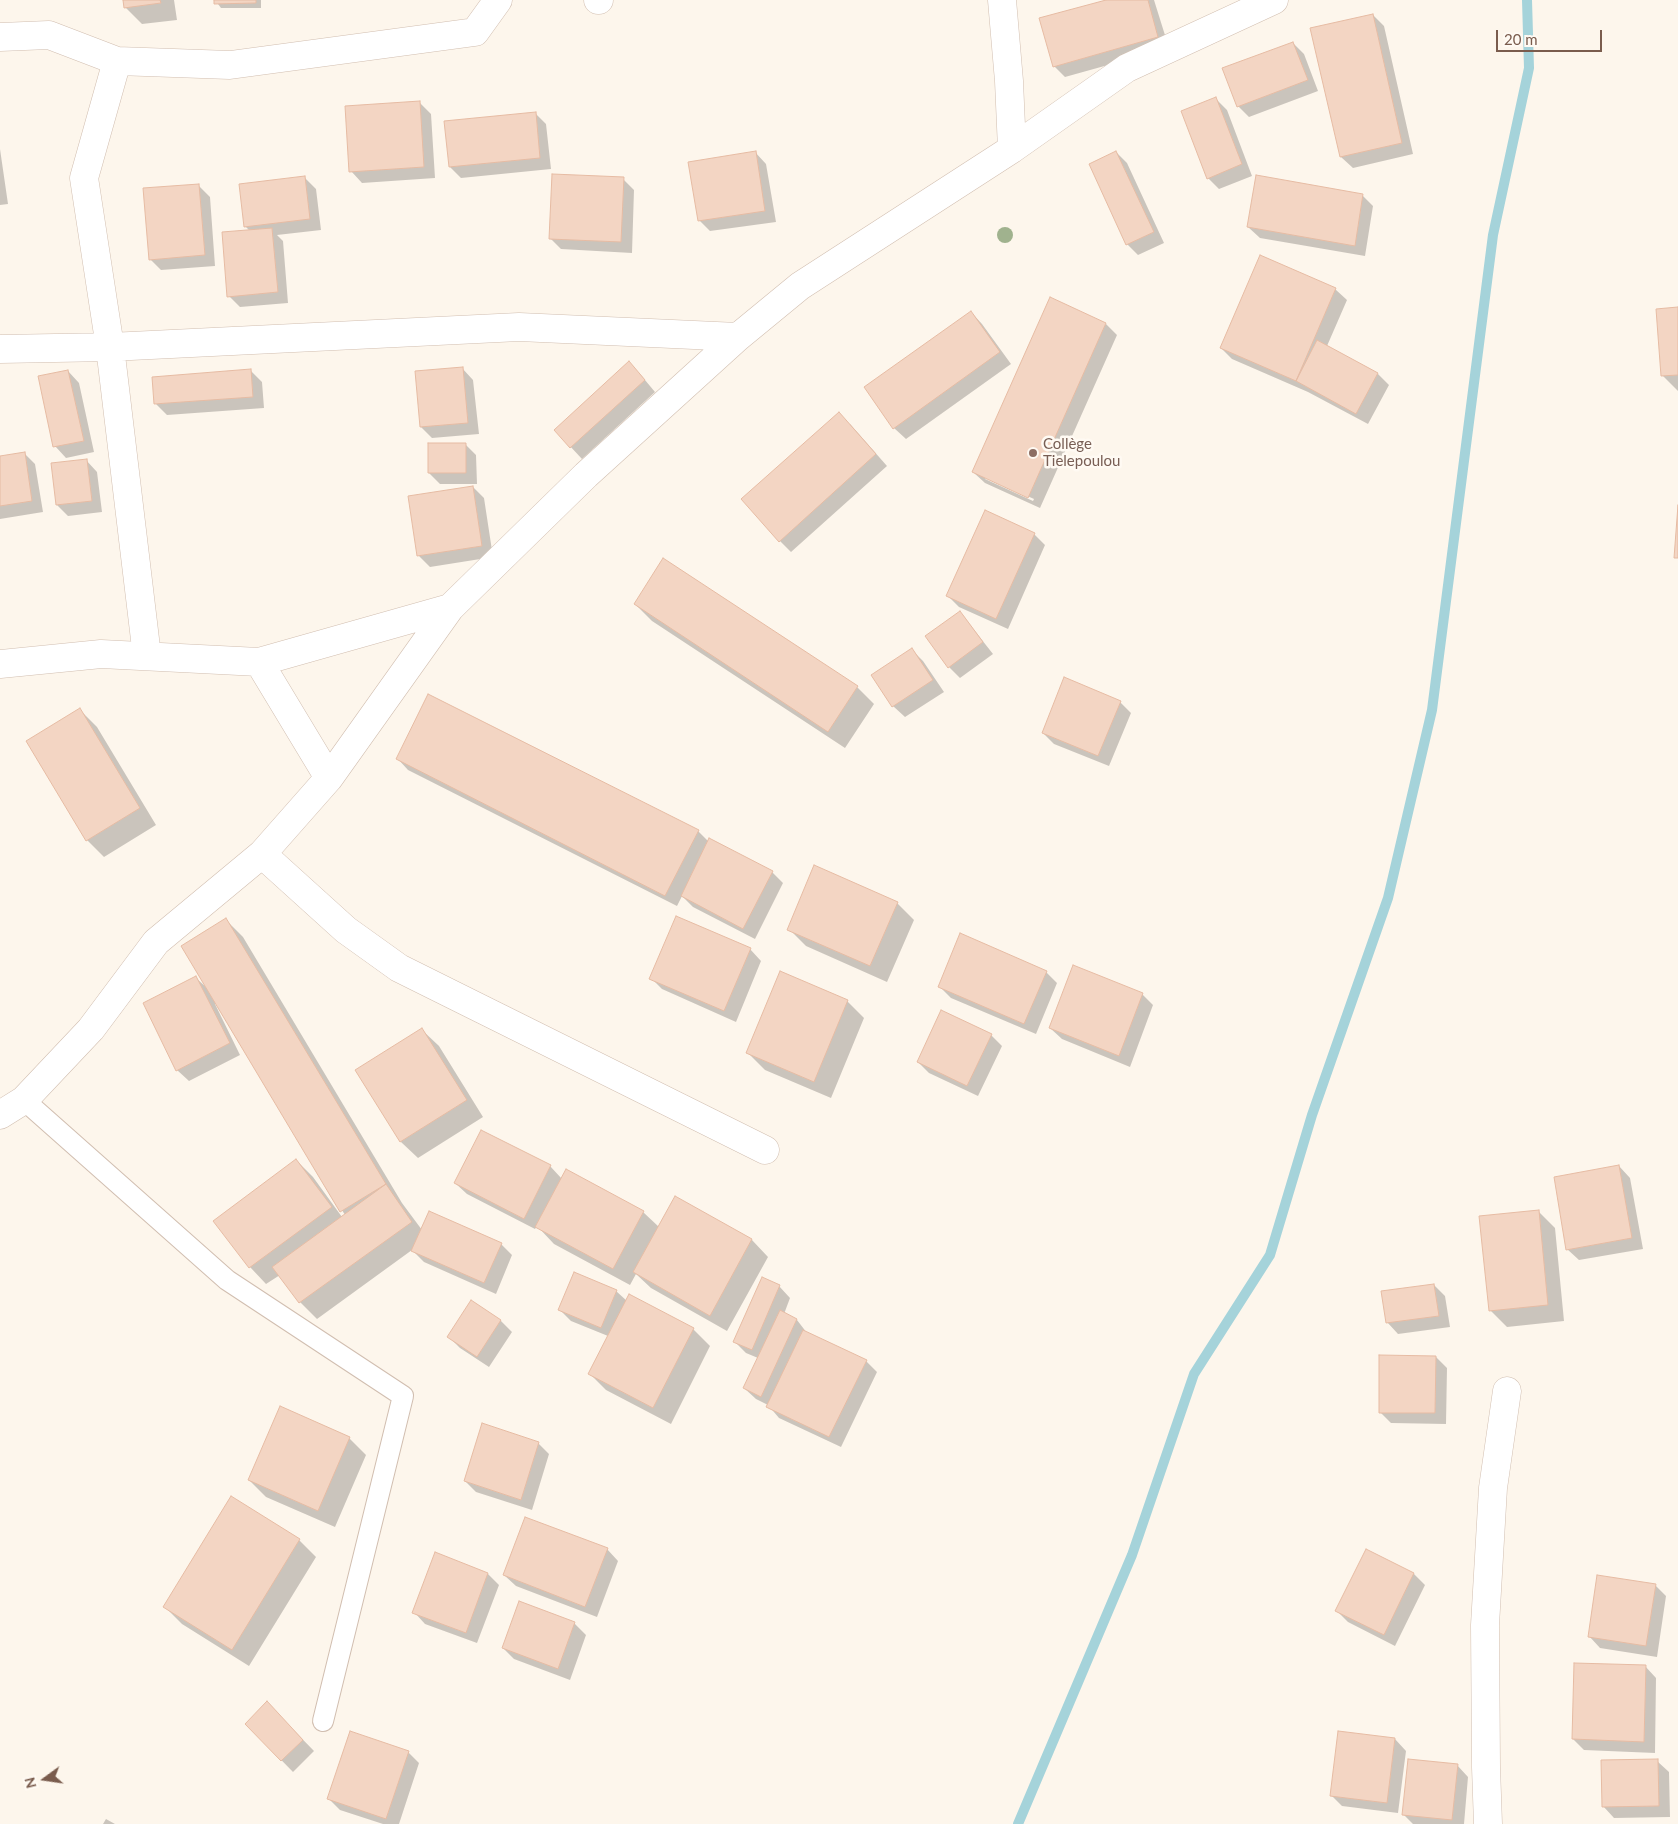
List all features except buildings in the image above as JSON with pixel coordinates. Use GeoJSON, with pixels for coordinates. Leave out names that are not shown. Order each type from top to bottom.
{"type":"FeatureCollection","features":[{"type":"Feature","properties":{"kind":"street"},"geometry":{"type":"LineString","coordinates":[[0,36],[49,35],[118,61],[230,65],[475,32],[498,0]]}},
{"type":"Feature","properties":{"kind":"street"},"geometry":{"type":"LineString","coordinates":[[1002,0],[1009,81],[1012,148]]}},
{"type":"Feature","properties":{"kind":"street"},"geometry":{"type":"LineString","coordinates":[[0,1115],[24,1100],[91,1029],[156,942],[262,854],[329,778],[450,608],[586,475],[738,337],[800,286],[1012,148],[1127,68],[1274,0]]}},
{"type":"Feature","properties":{"kind":"street"},"geometry":{"type":"LineString","coordinates":[[118,61],[84,178],[110,347],[147,656]]}},
{"type":"Feature","properties":{"kind":"street"},"geometry":{"type":"LineString","coordinates":[[0,349],[110,347],[519,327],[738,337]]}},
{"type":"Feature","properties":{"kind":"street"},"geometry":{"type":"LineString","coordinates":[[0,664],[101,654],[259,662],[450,608]]}},
{"type":"Feature","properties":{"kind":"street"},"geometry":{"type":"LineString","coordinates":[[259,662],[329,778]]}},
{"type":"Feature","properties":{"kind":"street"},"geometry":{"type":"LineString","coordinates":[[262,854],[346,930],[399,968],[765,1150]]}},
{"type":"Feature","properties":{"kind":"street"},"geometry":{"type":"LineString","coordinates":[[1488,1824],[1485,1625],[1493,1488],[1507,1391]]}},
{"type":"Feature","properties":{"kind":"lane"},"geometry":{"type":"LineString","coordinates":[[24,1100],[227,1280],[403,1396],[323,1721]]}},
{"type":"Feature","properties":{"kind":"waterway"},"geometry":{"type":"LineString","coordinates":[[1018,1824],[1132,1555],[1194,1374],[1270,1255],[1312,1115],[1388,898],[1432,710],[1493,235],[1529,68],[1527,0]]}},
{"type":"Feature","properties":{"kind":"place","name":"Collège Tielepoulou"},"geometry":{"type":"Point","coordinates":[1033,453]}}]}
